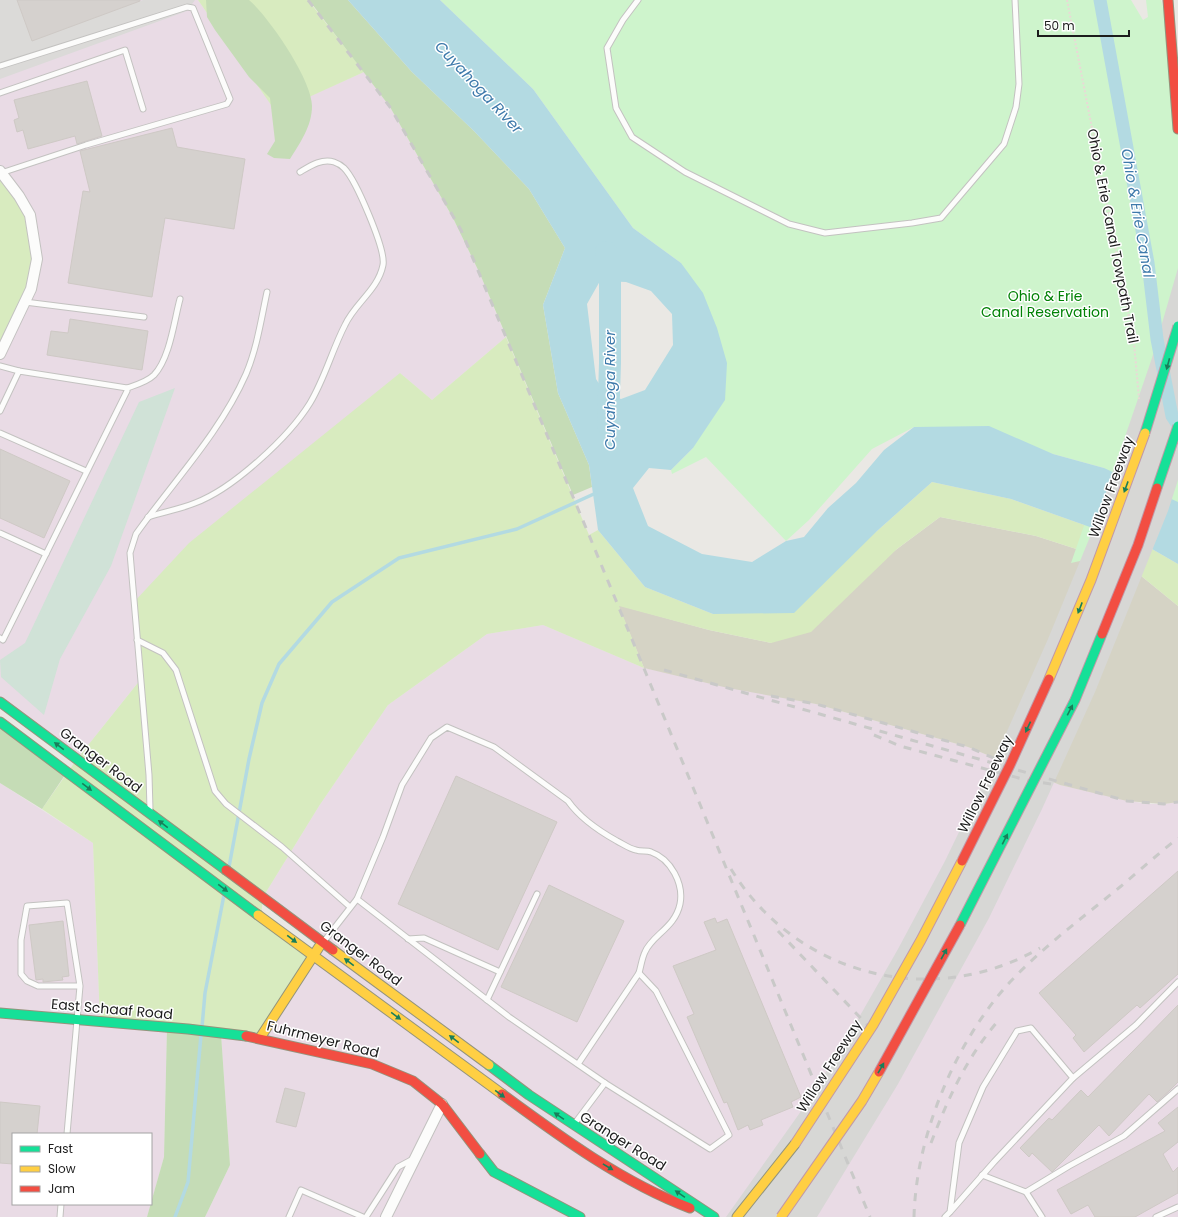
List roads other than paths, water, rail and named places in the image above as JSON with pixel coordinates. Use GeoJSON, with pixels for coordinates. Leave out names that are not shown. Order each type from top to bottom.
{"type":"FeatureCollection","features":[{"type":"Feature","properties":{"kind":"main road"},"geometry":{"type":"LineString","coordinates":[[1168,0],[1178,129]]}},
{"type":"Feature","properties":{"kind":"main road","name":"Willow Freeway"},"geometry":{"type":"LineString","coordinates":[[742,1217],[795,1144],[856,1053],[900,978],[945,895],[1013,759],[1067,642],[1115,520],[1159,396],[1178,326]]}},
{"type":"Feature","properties":{"kind":"main road"},"geometry":{"type":"LineString","coordinates":[[788,1217],[862,1101],[978,892],[1075,700],[1138,545],[1178,426]]}},
{"type":"Feature","properties":{"kind":"main road","name":"Granger Road"},"geometry":{"type":"LineString","coordinates":[[0,702],[516,1086],[573,1126],[660,1180],[713,1216]]}},
{"type":"Feature","properties":{"kind":"main road","name":"Granger Road"},"geometry":{"type":"LineString","coordinates":[[0,722],[192,864],[313,956],[563,1139],[660,1197],[713,1216]]}},
{"type":"Feature","properties":{"kind":"main road"},"geometry":{"type":"LineString","coordinates":[[260,1038],[323,942]]}},
{"type":"Feature","properties":{"kind":"main road","name":"East Schaaf Road"},"geometry":{"type":"LineString","coordinates":[[0,1013],[188,1029],[221,1034]]}},
{"type":"Feature","properties":{"kind":"main road","name":"Fuhrmeyer Road"},"geometry":{"type":"LineString","coordinates":[[221,1034],[260,1038],[372,1064],[413,1081],[442,1104],[494,1172],[580,1217]]}},
{"type":"Feature","properties":{"kind":"main road"},"geometry":{"type":"LineString","coordinates":[[781,1217],[862,1101]]}},
{"type":"Feature","properties":{"kind":"main road"},"geometry":{"type":"LineString","coordinates":[[563,1139],[573,1126]]}},
{"type":"Feature","properties":{"kind":"main road"},"geometry":{"type":"LineString","coordinates":[[737,1217],[795,1144]]}},
{"type":"Feature","properties":{"kind":"street"},"geometry":{"type":"LineString","coordinates":[[0,354],[31,289],[36,260],[30,215],[19,196],[1,172]]}},
{"type":"Feature","properties":{"kind":"street"},"geometry":{"type":"LineString","coordinates":[[141,827],[150,814]]}},
{"type":"Feature","properties":{"kind":"street"},"geometry":{"type":"LineString","coordinates":[[388,1216],[442,1104]]}},
{"type":"Feature","properties":{"kind":"lane"},"geometry":{"type":"LineString","coordinates":[[638,0],[623,20],[607,48],[616,108],[632,137],[685,172],[789,224],[824,232],[912,223],[941,218],[1004,144],[1016,107],[1019,84],[1015,0]]}},
{"type":"Feature","properties":{"kind":"lane"},"geometry":{"type":"LineString","coordinates":[[0,66],[187,7],[193,8],[230,99],[227,104],[86,145],[1,172]]}},
{"type":"Feature","properties":{"kind":"lane"},"geometry":{"type":"LineString","coordinates":[[0,93],[126,50],[143,109]]}},
{"type":"Feature","properties":{"kind":"lane"},"geometry":{"type":"LineString","coordinates":[[148,517],[196,503],[230,483],[266,453],[296,423],[310,402],[345,324],[380,278],[384,263],[382,246],[353,180],[343,167],[332,161],[318,162],[300,172]]}},
{"type":"Feature","properties":{"kind":"lane"},"geometry":{"type":"LineString","coordinates":[[150,814],[149,775],[130,553],[136,534],[209,437],[233,402],[246,373],[257,340],[267,292]]}},
{"type":"Feature","properties":{"kind":"lane"},"geometry":{"type":"LineString","coordinates":[[0,366],[19,371],[127,388],[146,381],[154,375],[160,366],[167,348],[180,299]]}},
{"type":"Feature","properties":{"kind":"lane"},"geometry":{"type":"LineString","coordinates":[[25,302],[144,317]]}},
{"type":"Feature","properties":{"kind":"lane"},"geometry":{"type":"LineString","coordinates":[[0,411],[19,371]]}},
{"type":"Feature","properties":{"kind":"lane"},"geometry":{"type":"LineString","coordinates":[[0,638],[3,640],[127,391],[127,388]]}},
{"type":"Feature","properties":{"kind":"lane"},"geometry":{"type":"LineString","coordinates":[[0,432],[86,471]]}},
{"type":"Feature","properties":{"kind":"lane"},"geometry":{"type":"LineString","coordinates":[[0,533],[46,554]]}},
{"type":"Feature","properties":{"kind":"lane"},"geometry":{"type":"LineString","coordinates":[[137,640],[163,652],[176,670],[215,791],[226,804],[282,846],[350,907]]}},
{"type":"Feature","properties":{"kind":"lane"},"geometry":{"type":"LineString","coordinates":[[323,942],[357,899],[383,837],[402,785],[431,738],[447,727],[494,747],[568,801],[576,813],[594,826],[617,841],[636,850],[650,851],[661,857],[671,868],[682,891],[680,905],[666,930],[645,951],[639,972],[578,1064]]}},
{"type":"Feature","properties":{"kind":"lane"},"geometry":{"type":"LineString","coordinates":[[487,1000],[537,894]]}},
{"type":"Feature","properties":{"kind":"lane"},"geometry":{"type":"LineString","coordinates":[[357,899],[487,1000],[605,1083],[710,1149],[729,1135],[656,991],[639,972]]}},
{"type":"Feature","properties":{"kind":"lane"},"geometry":{"type":"LineString","coordinates":[[67,1133],[80,986],[67,902],[27,906],[20,940],[22,974],[27,981],[38,986],[80,986]]}},
{"type":"Feature","properties":{"kind":"lane"},"geometry":{"type":"LineString","coordinates":[[408,939],[424,938],[500,972]]}},
{"type":"Feature","properties":{"kind":"lane"},"geometry":{"type":"LineString","coordinates":[[945,1217],[982,1175],[1073,1078],[1136,1025],[1178,982]]}},
{"type":"Feature","properties":{"kind":"lane"},"geometry":{"type":"LineString","coordinates":[[950,1212],[959,1143],[983,1087],[1017,1031],[1031,1028],[1073,1078]]}},
{"type":"Feature","properties":{"kind":"lane"},"geometry":{"type":"LineString","coordinates":[[573,1126],[605,1083]]}},
{"type":"Feature","properties":{"kind":"lane"},"geometry":{"type":"LineString","coordinates":[[1026,1192],[1069,1166],[1124,1136],[1178,1089]]}},
{"type":"Feature","properties":{"kind":"lane"},"geometry":{"type":"LineString","coordinates":[[289,1217],[301,1190],[365,1217],[398,1167],[416,1157]]}},
{"type":"Feature","properties":{"kind":"lane"},"geometry":{"type":"LineString","coordinates":[[982,1175],[1026,1192],[1042,1217]]}},
{"type":"Feature","properties":{"kind":"lane"},"geometry":{"type":"LineString","coordinates":[[60,1217],[61,1205]]}},
{"type":"Feature","properties":{"kind":"lane"},"geometry":{"type":"LineString","coordinates":[[1156,1217],[1178,1207]]}},
{"type":"Feature","properties":{"kind":"water"},"geometry":{"type":"Polygon","coordinates":[[[348,0],[440,0],[533,89],[633,228],[681,263],[703,293],[717,328],[727,363],[725,400],[693,448],[671,470],[649,468],[633,488],[648,526],[702,554],[752,562],[786,541],[804,537],[828,508],[856,483],[884,450],[914,427],[989,426],[1053,454],[1104,468],[1178,502],[1178,564],[1152,549],[1011,499],[932,482],[877,531],[794,613],[713,614],[645,587],[598,530],[589,465],[558,393],[543,305],[565,248],[529,189],[474,131],[412,72],[348,0]],[[600,281],[587,304],[596,379],[605,393],[621,399],[645,390],[673,345],[672,314],[651,291],[626,282],[600,281]]]}},
{"type":"Feature","properties":{"kind":"waterway","name":"Ohio & Erie Canal"},"geometry":{"type":"LineString","coordinates":[[1100,0],[1148,263],[1157,339],[1172,416],[1178,425]]}},
{"type":"Feature","properties":{"kind":"waterway","name":"Cuyahoga River"},"geometry":{"type":"LineString","coordinates":[[606,252],[610,258],[610,363],[608,425]]}},
{"type":"Feature","properties":{"kind":"waterway"},"geometry":{"type":"LineString","coordinates":[[229,867],[249,759],[262,703],[279,664],[332,602],[399,558],[517,529],[596,493]]}},
{"type":"Feature","properties":{"kind":"waterway"},"geometry":{"type":"LineString","coordinates":[[202,1027],[205,993],[224,895]]}},
{"type":"Feature","properties":{"kind":"waterway"},"geometry":{"type":"LineString","coordinates":[[175,1217],[188,1182],[201,1035]]}},
{"type":"Feature","properties":{"kind":"railway"},"geometry":{"type":"LineString","coordinates":[[308,0],[390,107],[461,230],[589,535],[870,1217]]}},
{"type":"Feature","properties":{"kind":"railway"},"geometry":{"type":"LineString","coordinates":[[664,670],[1127,801],[1164,804],[1178,802]]}},
{"type":"Feature","properties":{"kind":"railway"},"geometry":{"type":"LineString","coordinates":[[771,696],[816,704],[968,747],[1003,762]]}},
{"type":"Feature","properties":{"kind":"railway"},"geometry":{"type":"LineString","coordinates":[[874,735],[900,746],[1030,781],[1051,784]]}},
{"type":"Feature","properties":{"kind":"railway"},"geometry":{"type":"LineString","coordinates":[[914,1217],[916,1186],[922,1155],[942,1092],[956,1061],[990,1006],[1010,982],[1036,957],[1178,838]]}},
{"type":"Feature","properties":{"kind":"railway"},"geometry":{"type":"LineString","coordinates":[[731,869],[758,905],[791,935],[829,957],[869,972],[911,979],[955,977],[998,967],[1040,948]]}},
{"type":"Feature","properties":{"kind":"railway"},"geometry":{"type":"LineString","coordinates":[[778,931],[873,1031]]}},
{"type":"Feature","properties":{"kind":"railway"},"geometry":{"type":"LineString","coordinates":[[931,1143],[944,1110],[959,1079],[977,1049],[998,1021]]}},
{"type":"Feature","properties":{"kind":"park label","name":"Ohio & Erie Canal Reservation"},"geometry":{"type":"Point","coordinates":[1045,304]}}]}
